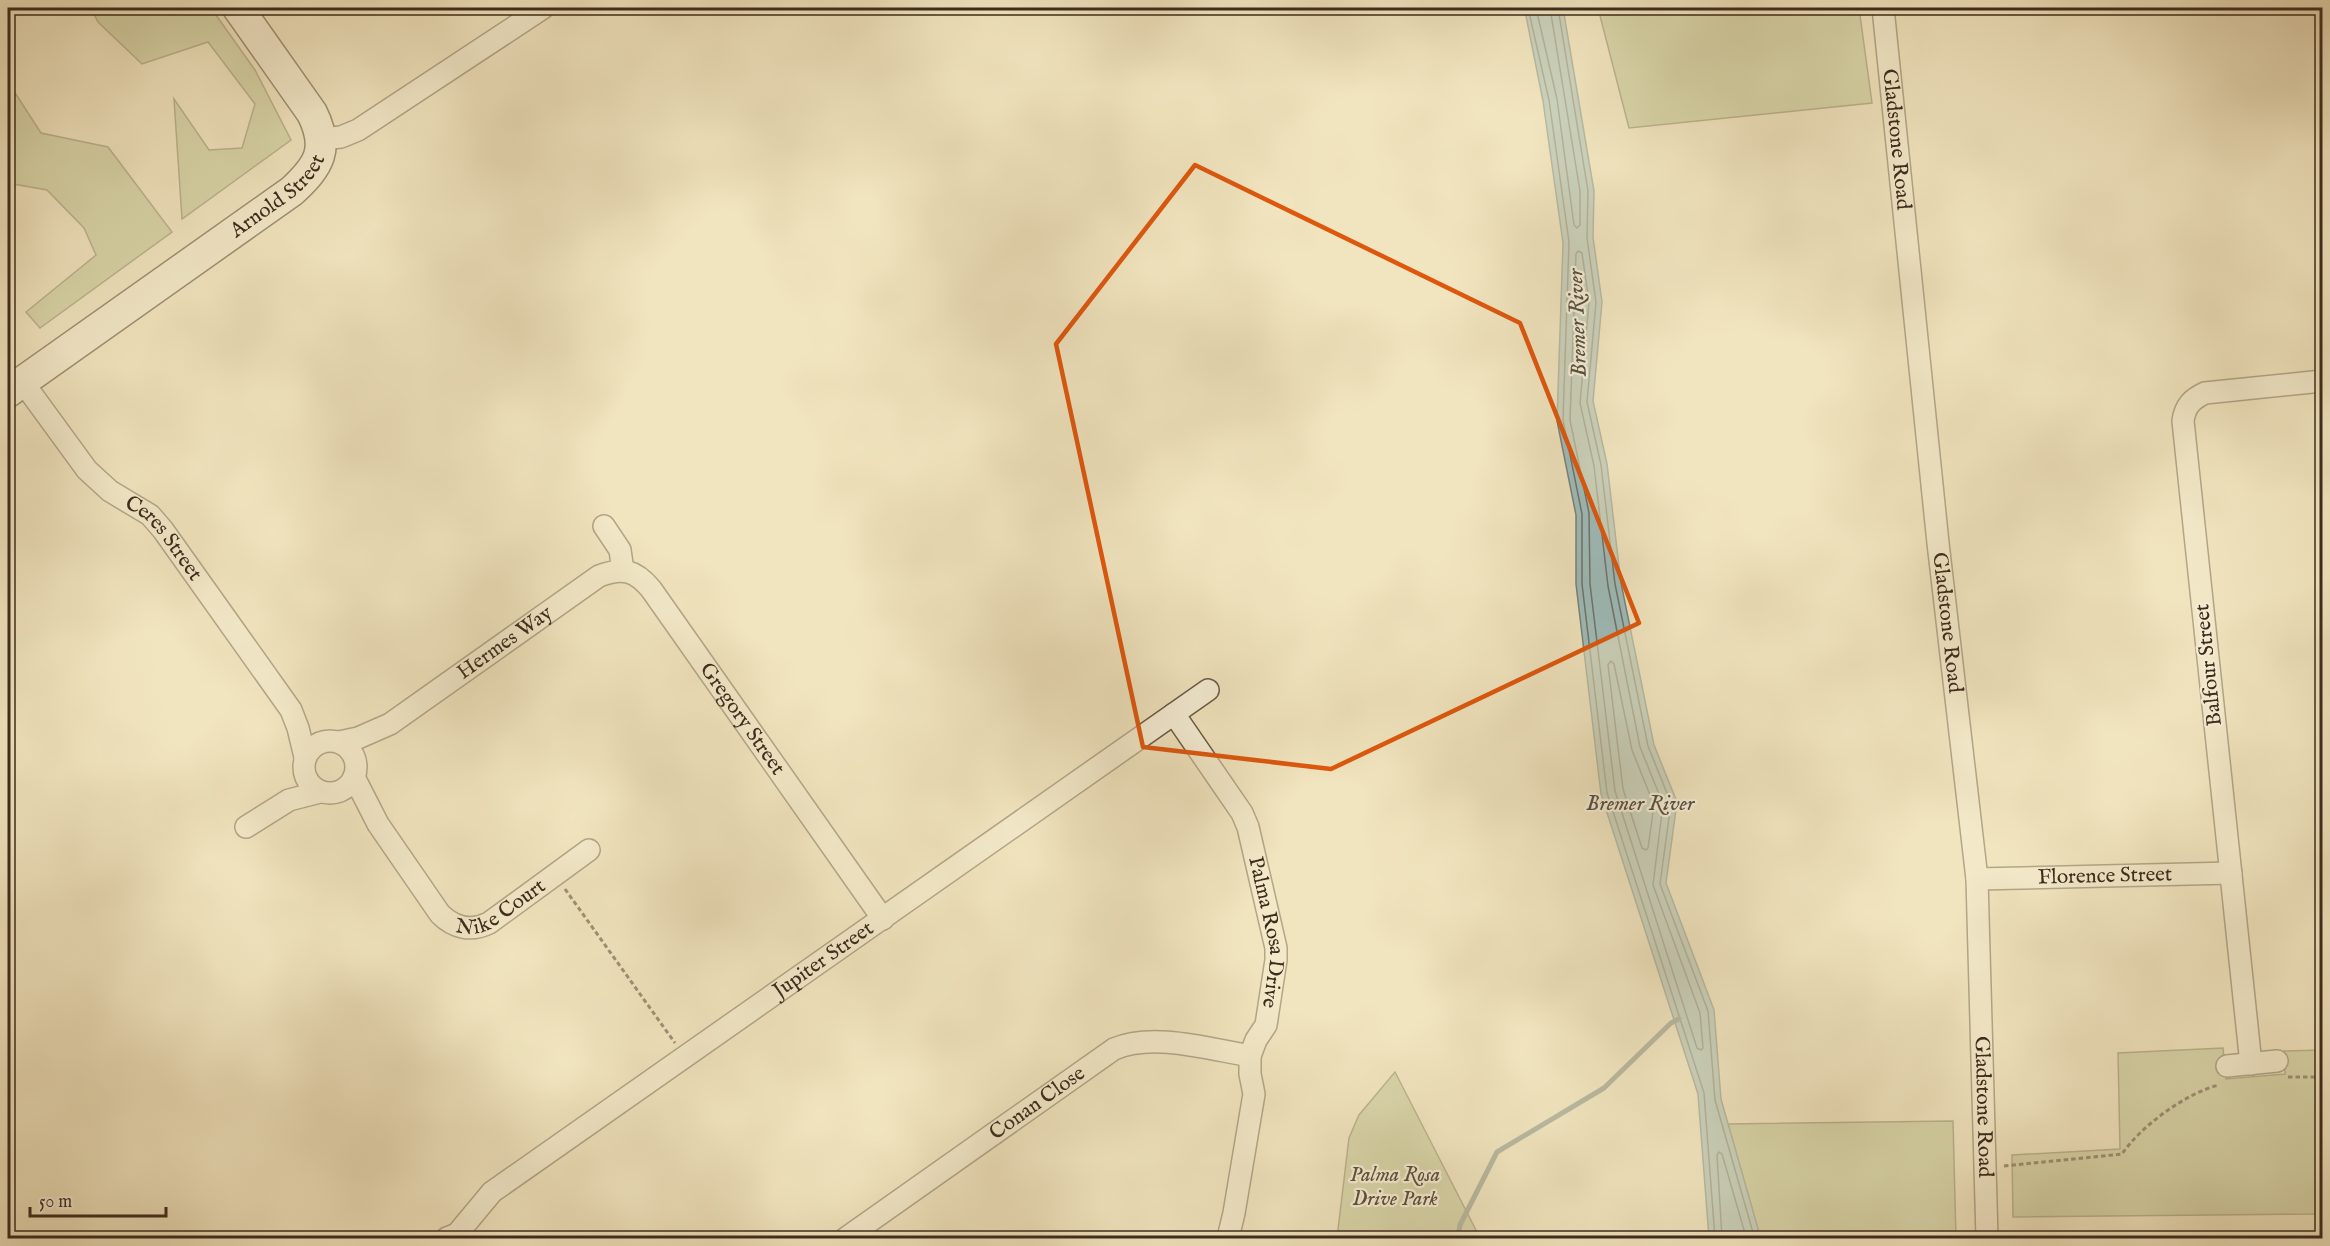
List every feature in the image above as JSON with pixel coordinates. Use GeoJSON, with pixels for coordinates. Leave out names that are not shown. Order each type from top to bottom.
{"type":"FeatureCollection","features":[{"type":"Feature","properties":{"kind":"main road"},"geometry":{"type":"LineString","coordinates":[[238,8],[312,113],[319,126],[322,139]]}},
{"type":"Feature","properties":{"kind":"main road","name":"Arnold Street"},"geometry":{"type":"LineString","coordinates":[[15,386],[292,191],[308,177],[317,163],[322,139]]}},
{"type":"Feature","properties":{"kind":"street","name":"Arnold Street"},"geometry":{"type":"LineString","coordinates":[[322,139],[341,137],[358,130],[543,8]]}},
{"type":"Feature","properties":{"kind":"street","name":"Gladstone Road"},"geometry":{"type":"LineString","coordinates":[[1883,8],[1937,531],[1977,879],[1987,1239]]}},
{"type":"Feature","properties":{"kind":"street","name":"Balfour Street"},"geometry":{"type":"LineString","coordinates":[[2251,1064],[2183,428],[2184,414],[2190,403],[2205,393],[2322,381]]}},
{"type":"Feature","properties":{"kind":"street","name":"Ceres Street"},"geometry":{"type":"LineString","coordinates":[[15,386],[87,470],[110,491],[150,515],[163,530],[291,710],[298,728],[304,761]]}},
{"type":"Feature","properties":{"kind":"street"},"geometry":{"type":"LineString","coordinates":[[604,526],[620,550],[623,571]]}},
{"type":"Feature","properties":{"kind":"street","name":"Hermes Way"},"geometry":{"type":"LineString","coordinates":[[355,773],[378,736],[390,724],[599,576],[612,571],[623,571]]}},
{"type":"Feature","properties":{"kind":"street","name":"Gregory Street"},"geometry":{"type":"LineString","coordinates":[[623,571],[642,578],[651,590],[883,919]]}},
{"type":"Feature","properties":{"kind":"street","name":"Jupiter Street"},"geometry":{"type":"LineString","coordinates":[[455,1237],[492,1192],[1208,690]]}},
{"type":"Feature","properties":{"kind":"street","name":"Ceres Street"},"geometry":{"type":"LineString","coordinates":[[291,710],[335,741]]}},
{"type":"Feature","properties":{"kind":"street","name":"Palma Rosa Drive"},"geometry":{"type":"LineString","coordinates":[[1174,714],[1242,813],[1248,827],[1276,948],[1275,975],[1266,1025],[1256,1040],[1250,1056]]}},
{"type":"Feature","properties":{"kind":"street","name":"Hermes Way"},"geometry":{"type":"LineString","coordinates":[[335,741],[358,738],[390,724]]}},
{"type":"Feature","properties":{"kind":"street"},"geometry":{"type":"LineString","coordinates":[[246,827],[274,807],[289,800],[328,792],[350,784],[355,773],[352,753],[335,741],[315,745],[285,794],[274,807]]}},
{"type":"Feature","properties":{"kind":"street"},"geometry":{"type":"LineString","coordinates":[[304,761],[307,782],[328,792]]}},
{"type":"Feature","properties":{"kind":"street","name":"Nike Court"},"geometry":{"type":"LineString","coordinates":[[355,773],[378,824],[440,914],[449,923],[458,926],[480,928],[489,923],[589,850]]}},
{"type":"Feature","properties":{"kind":"street","name":"Nike Court"},"geometry":{"type":"LineString","coordinates":[[328,792],[349,800],[378,824]]}},
{"type":"Feature","properties":{"kind":"street","name":"Florence Street"},"geometry":{"type":"LineString","coordinates":[[1977,879],[2231,873]]}},
{"type":"Feature","properties":{"kind":"street","name":"Conan Close"},"geometry":{"type":"LineString","coordinates":[[846,1239],[1114,1049],[1126,1043],[1154,1040],[1250,1056]]}},
{"type":"Feature","properties":{"kind":"street"},"geometry":{"type":"LineString","coordinates":[[1228,1239],[1254,1094],[1250,1074],[1250,1056]]}},
{"type":"Feature","properties":{"kind":"street"},"geometry":{"type":"LineString","coordinates":[[2227,1075],[2251,1064],[2282,1069]]}},
{"type":"Feature","properties":{"kind":"path"},"geometry":{"type":"LineString","coordinates":[[556,875],[686,1058]]}},
{"type":"Feature","properties":{"kind":"path"},"geometry":{"type":"LineString","coordinates":[[2282,1069],[2322,1077]]}},
{"type":"Feature","properties":{"kind":"path"},"geometry":{"type":"LineString","coordinates":[[1985,1167],[2122,1154],[2131,1140],[2189,1098],[2227,1075]]}},
{"type":"Feature","properties":{"kind":"highlighted area"},"geometry":{"type":"Polygon","coordinates":[[[1195,165],[1520,323],[1639,623],[1331,769],[1143,747],[1056,344],[1195,165]]]}},
{"type":"Feature","properties":{"kind":"green space"},"geometry":{"type":"Polygon","coordinates":[[[91,8],[211,8],[255,70],[291,140],[182,219],[174,99],[209,150],[242,148],[255,104],[208,42],[142,64],[98,22],[91,8]]]}},
{"type":"Feature","properties":{"kind":"green space"},"geometry":{"type":"Polygon","coordinates":[[[1598,8],[1859,8],[1872,103],[1629,128],[1598,8]]]}},
{"type":"Feature","properties":{"kind":"green space"},"geometry":{"type":"Polygon","coordinates":[[[8,82],[41,133],[108,147],[172,232],[40,328],[26,312],[96,255],[84,228],[47,190],[8,183],[8,82]]]}},
{"type":"Feature","properties":{"kind":"green space"},"geometry":{"type":"Polygon","coordinates":[[[2223,1048],[2226,1079],[2285,1074],[2284,1051],[2322,1050],[2322,1214],[2013,1217],[2012,1155],[2120,1149],[2118,1053],[2223,1048]]]}},
{"type":"Feature","properties":{"kind":"green space","name":"Palma Rosa Drive Park"},"geometry":{"type":"Polygon","coordinates":[[[1395,1072],[1480,1238],[1337,1238],[1349,1138],[1359,1115],[1395,1072]]]}},
{"type":"Feature","properties":{"kind":"green space"},"geometry":{"type":"Polygon","coordinates":[[[1953,1121],[1956,1238],[1757,1238],[1758,1229],[1728,1124],[1953,1121]]]}},
{"type":"Feature","properties":{"kind":"water","name":"Bremer River"},"geometry":{"type":"Polygon","coordinates":[[[1522,8],[1563,8],[1594,191],[1593,237],[1602,302],[1593,401],[1607,464],[1621,583],[1654,745],[1677,802],[1666,883],[1714,1010],[1721,1099],[1758,1229],[1757,1238],[1709,1238],[1698,1094],[1601,794],[1576,584],[1576,515],[1557,421],[1563,243],[1543,101],[1526,16],[1522,8]]]}},
{"type":"Feature","properties":{"kind":"waterway"},"geometry":{"type":"LineString","coordinates":[[1458,1238],[1460,1225],[1497,1152],[1604,1088],[1671,1023],[1679,1019]]}}]}
